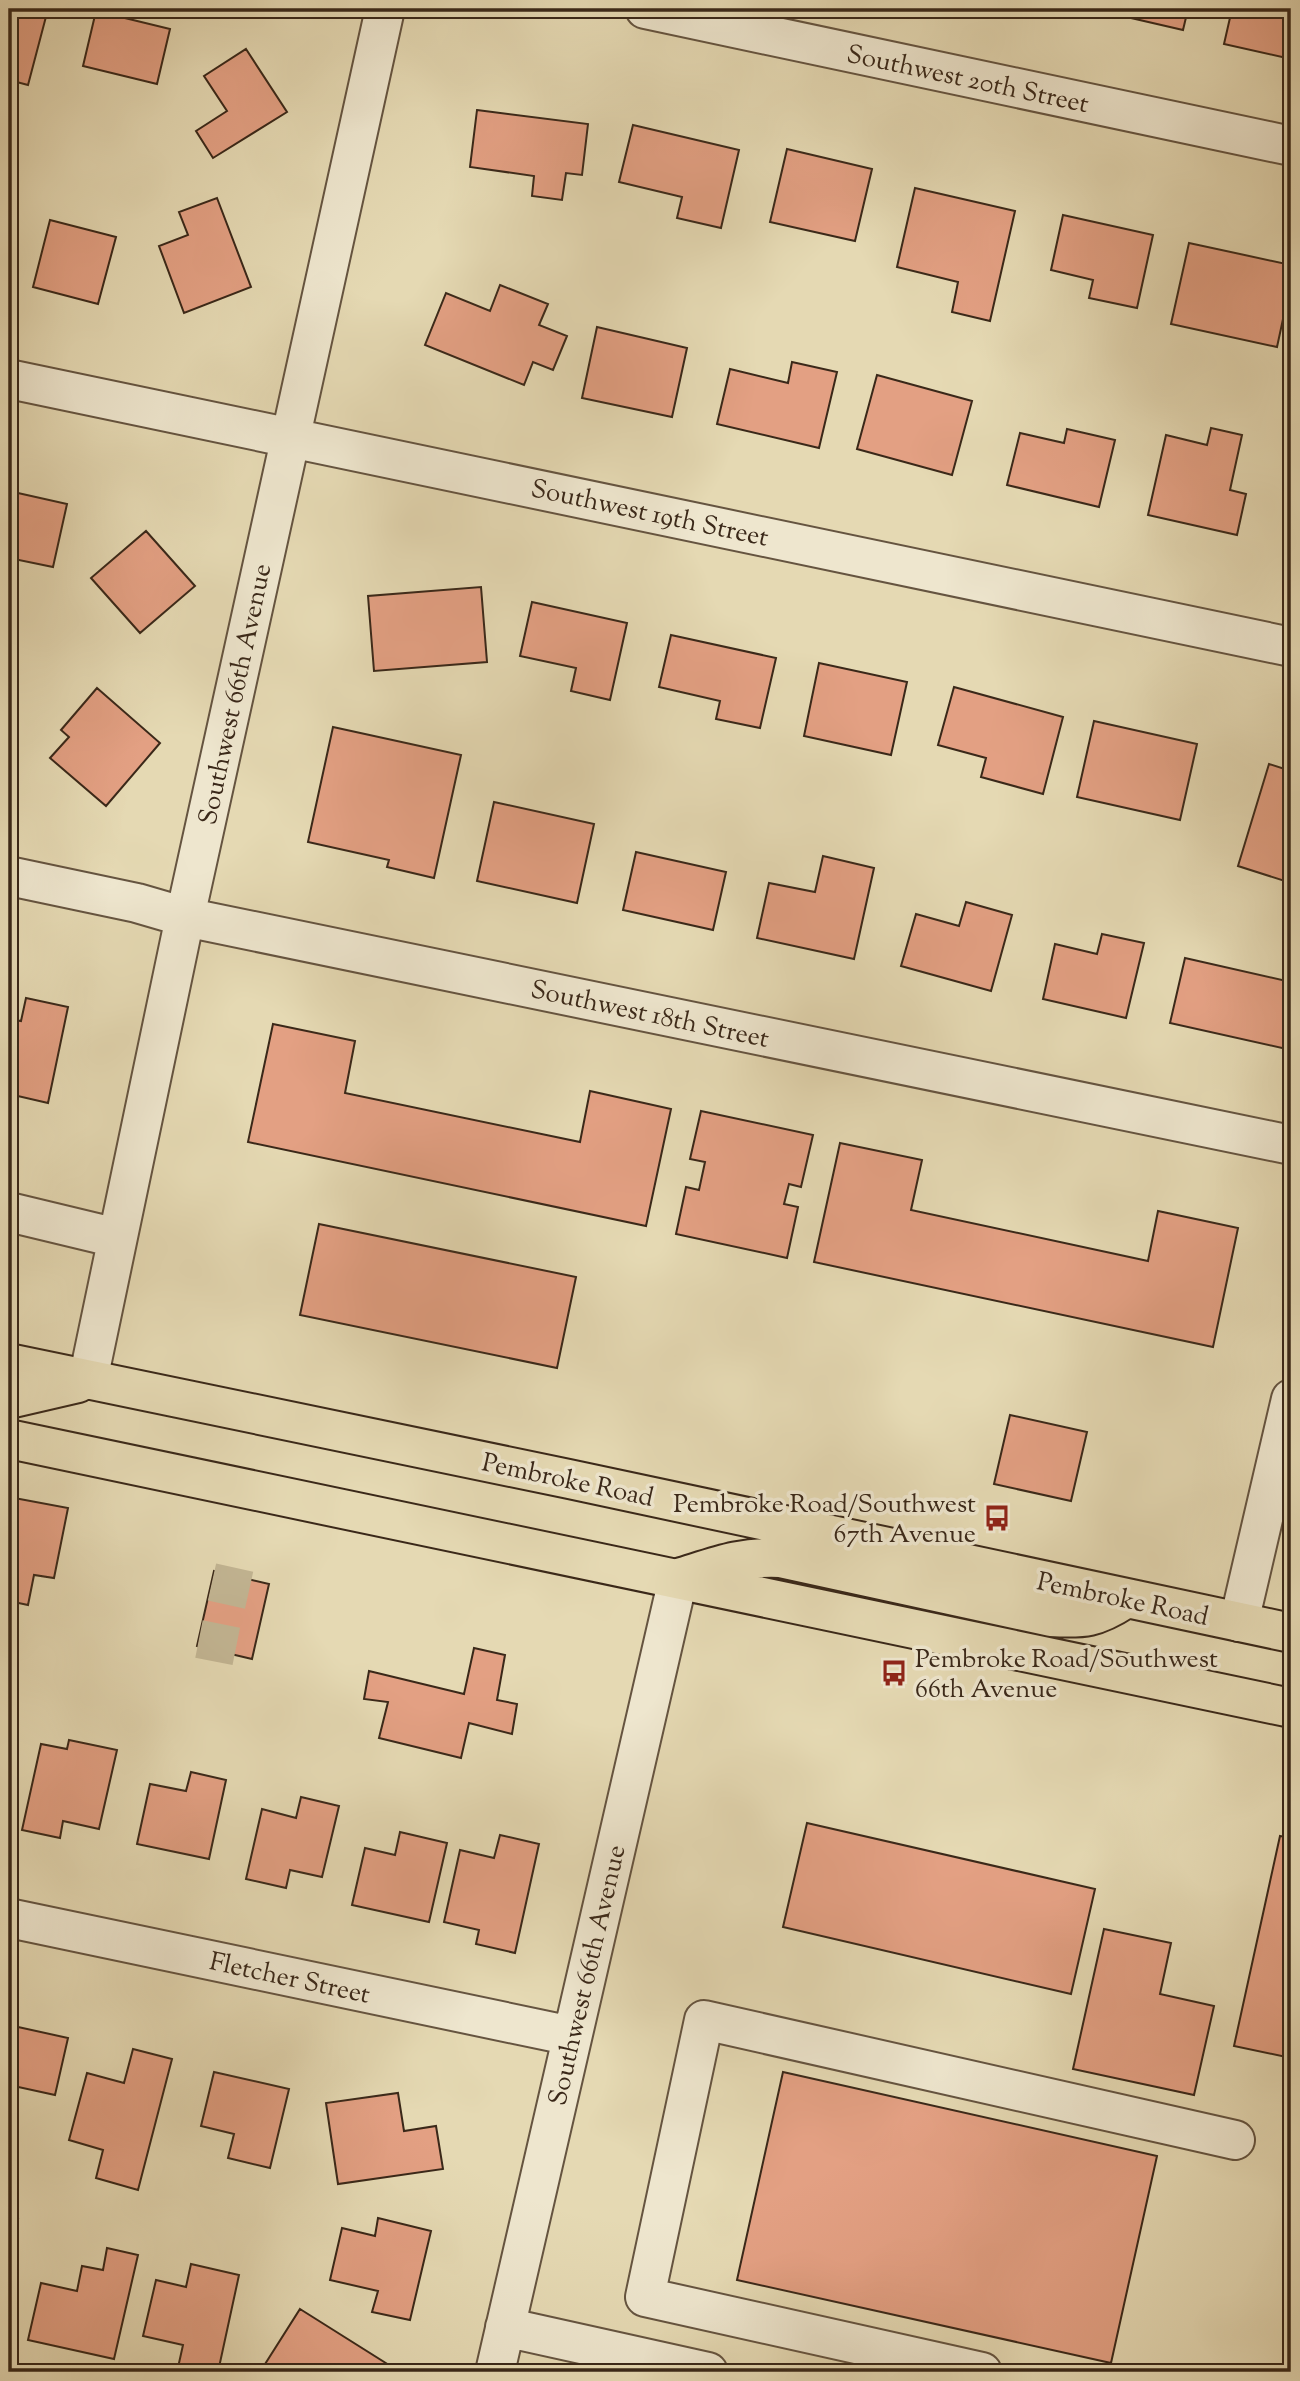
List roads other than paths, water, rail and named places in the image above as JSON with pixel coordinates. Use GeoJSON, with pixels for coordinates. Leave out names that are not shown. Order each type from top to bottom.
{"type":"FeatureCollection","features":[{"type":"Feature","properties":{"kind":"main road","name":"Pembroke Road"},"geometry":{"type":"LineString","coordinates":[[9,1363],[1291,1633]]}},
{"type":"Feature","properties":{"kind":"main road"},"geometry":{"type":"LineString","coordinates":[[9,1399],[88,1380]]}},
{"type":"Feature","properties":{"kind":"main road"},"geometry":{"type":"LineString","coordinates":[[9,1438],[1291,1708]]}},
{"type":"Feature","properties":{"kind":"main road"},"geometry":{"type":"LineString","coordinates":[[678,1579],[737,1559],[780,1558],[1051,1617],[1090,1617],[1102,1614],[1125,1600]]}},
{"type":"Feature","properties":{"kind":"street","name":"Southwest 66th Avenue"},"geometry":{"type":"LineString","coordinates":[[88,1380],[185,917],[385,9]]}},
{"type":"Feature","properties":{"kind":"street","name":"Southwest 20th Street"},"geometry":{"type":"LineString","coordinates":[[645,9],[1291,146]]}},
{"type":"Feature","properties":{"kind":"street","name":"Southwest 19th Street"},"geometry":{"type":"LineString","coordinates":[[9,379],[1291,647]]}},
{"type":"Feature","properties":{"kind":"street","name":"Southwest 18th Street"},"geometry":{"type":"LineString","coordinates":[[9,876],[137,903],[185,917],[1291,1145]]}},
{"type":"Feature","properties":{"kind":"street"},"geometry":{"type":"LineString","coordinates":[[9,1212],[117,1238]]}},
{"type":"Feature","properties":{"kind":"street"},"geometry":{"type":"LineString","coordinates":[[1239,1622],[1291,1399]]}},
{"type":"Feature","properties":{"kind":"street","name":"Southwest 66th Avenue"},"geometry":{"type":"LineString","coordinates":[[495,2372],[678,1579]]}},
{"type":"Feature","properties":{"kind":"street","name":"Fletcher Street"},"geometry":{"type":"LineString","coordinates":[[9,1918],[572,2036]]}},
{"type":"Feature","properties":{"kind":"street"},"geometry":{"type":"LineString","coordinates":[[982,2372],[645,2297],[704,2020],[1235,2140]]}},
{"type":"Feature","properties":{"kind":"street"},"geometry":{"type":"LineString","coordinates":[[505,2327],[708,2372]]}},
{"type":"Feature","properties":{"kind":"tunnel"},"geometry":{"type":"LineString","coordinates":[[212,1582],[266,1594]]}},
{"type":"Feature","properties":{"kind":"tunnel"},"geometry":{"type":"LineString","coordinates":[[199,1639],[254,1650]]}},
{"type":"Feature","properties":{"kind":"place","name":"Pembroke Road/Southwest 67th Avenue"},"geometry":{"type":"Point","coordinates":[997,1518]}},
{"type":"Feature","properties":{"kind":"place","name":"Pembroke Road/Southwest 66th Avenue"},"geometry":{"type":"Point","coordinates":[894,1673]}}]}
